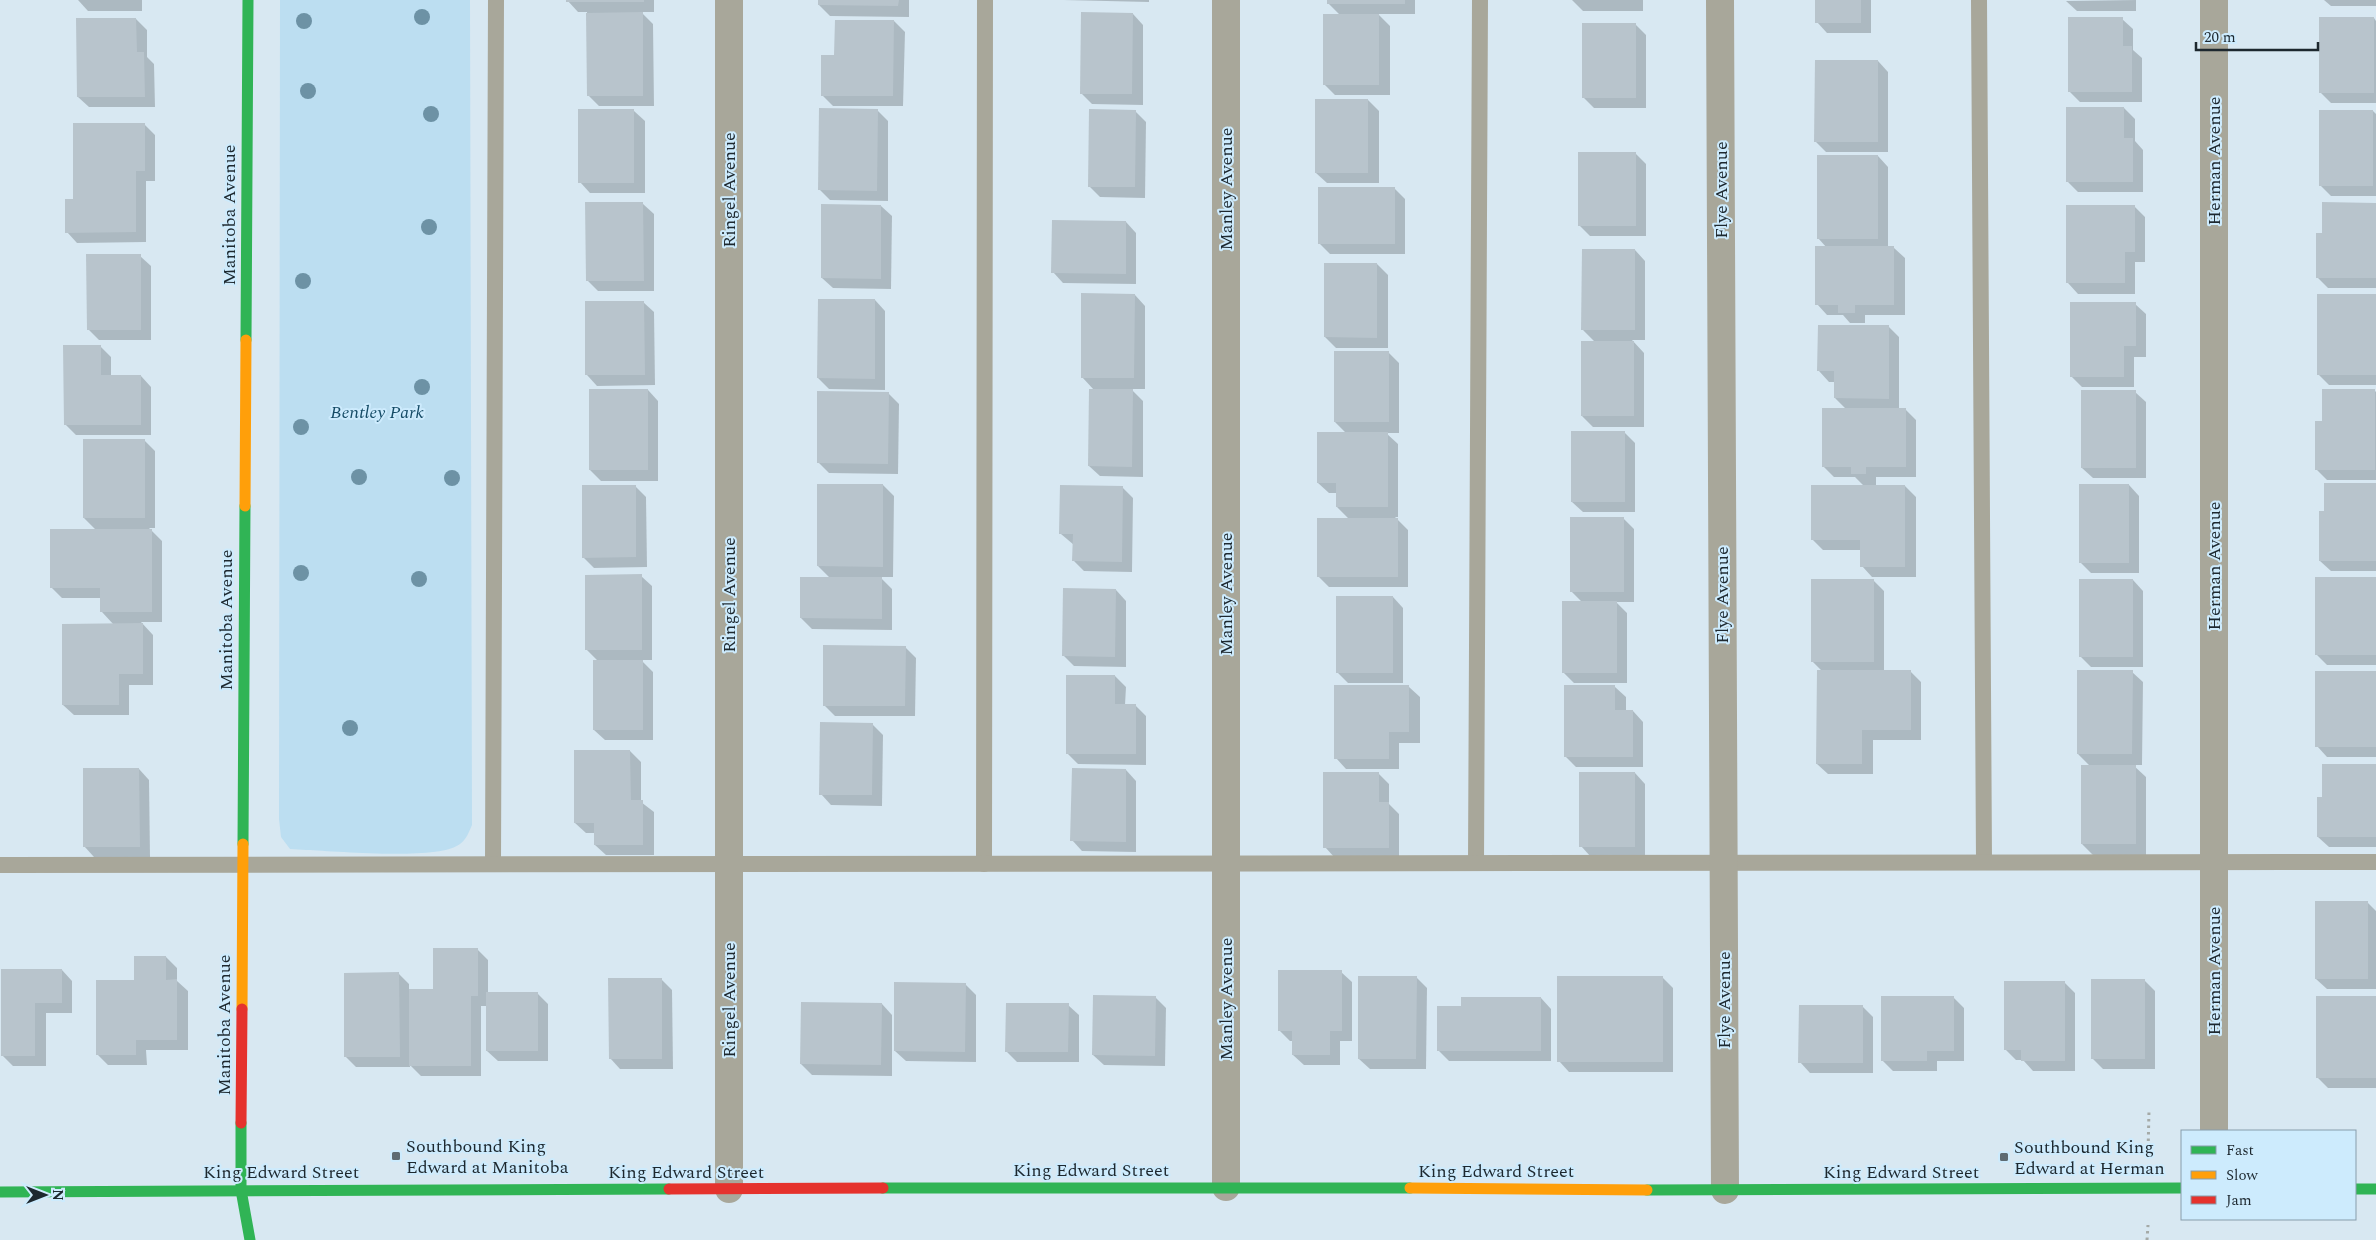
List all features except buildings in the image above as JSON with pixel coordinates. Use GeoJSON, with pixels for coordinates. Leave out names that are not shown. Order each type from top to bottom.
{"type":"FeatureCollection","features":[{"type":"Feature","properties":{"kind":"street","name":"Manitoba Avenue"},"geometry":{"type":"LineString","coordinates":[[248,0],[241,1190],[250,1240]]}},
{"type":"Feature","properties":{"kind":"street","name":"Ringel Avenue"},"geometry":{"type":"LineString","coordinates":[[729,0],[729,1189]]}},
{"type":"Feature","properties":{"kind":"street","name":"Manley Avenue"},"geometry":{"type":"LineString","coordinates":[[1226,0],[1226,1187]]}},
{"type":"Feature","properties":{"kind":"street","name":"Flye Avenue"},"geometry":{"type":"LineString","coordinates":[[1720,0],[1725,1190]]}},
{"type":"Feature","properties":{"kind":"street","name":"Herman Avenue"},"geometry":{"type":"LineString","coordinates":[[2214,0],[2214,1130]]}},
{"type":"Feature","properties":{"kind":"street","name":"King Edward Street"},"geometry":{"type":"LineString","coordinates":[[0,1192],[1226,1187],[1725,1190],[2181,1188]]}},
{"type":"Feature","properties":{"kind":"street"},"geometry":{"type":"LineString","coordinates":[[2356,1189],[2376,1189]]}},
{"type":"Feature","properties":{"kind":"lane"},"geometry":{"type":"LineString","coordinates":[[493,864],[496,0]]}},
{"type":"Feature","properties":{"kind":"lane"},"geometry":{"type":"LineString","coordinates":[[984,864],[985,0]]}},
{"type":"Feature","properties":{"kind":"lane"},"geometry":{"type":"LineString","coordinates":[[1476,863],[1480,0]]}},
{"type":"Feature","properties":{"kind":"lane"},"geometry":{"type":"LineString","coordinates":[[1978,0],[1984,862]]}},
{"type":"Feature","properties":{"kind":"lane"},"geometry":{"type":"LineString","coordinates":[[0,865],[2376,862]]}},
{"type":"Feature","properties":{"kind":"path"},"geometry":{"type":"LineString","coordinates":[[2148,1162],[2149,1110]]}},
{"type":"Feature","properties":{"kind":"path"},"geometry":{"type":"LineString","coordinates":[[2147,1240],[2148,1224]]}},
{"type":"Feature","properties":{"kind":"green space","name":"Bentley Park"},"geometry":{"type":"Polygon","coordinates":[[[280,0],[470,0],[472,825],[462,842],[449,849],[410,854],[386,854],[290,849],[281,837],[279,819],[280,0]]]}},
{"type":"Feature","properties":{"kind":"traffic: fast"},"geometry":{"type":"LineString","coordinates":[[246,340],[248,0]]}},
{"type":"Feature","properties":{"kind":"traffic: fast"},"geometry":{"type":"LineString","coordinates":[[243,844],[245,506]]}},
{"type":"Feature","properties":{"kind":"traffic: fast"},"geometry":{"type":"LineString","coordinates":[[241,1123],[241,1190],[250,1240]]}},
{"type":"Feature","properties":{"kind":"traffic: fast"},"geometry":{"type":"LineString","coordinates":[[883,1188],[1410,1188]]}},
{"type":"Feature","properties":{"kind":"traffic: fast"},"geometry":{"type":"LineString","coordinates":[[1647,1190],[2181,1188]]}},
{"type":"Feature","properties":{"kind":"traffic: fast"},"geometry":{"type":"LineString","coordinates":[[0,1192],[669,1189]]}},
{"type":"Feature","properties":{"kind":"traffic: fast"},"geometry":{"type":"LineString","coordinates":[[2356,1189],[2376,1189]]}},
{"type":"Feature","properties":{"kind":"traffic: slow"},"geometry":{"type":"LineString","coordinates":[[245,506],[246,340]]}},
{"type":"Feature","properties":{"kind":"traffic: slow"},"geometry":{"type":"LineString","coordinates":[[242,1009],[243,844]]}},
{"type":"Feature","properties":{"kind":"traffic: slow"},"geometry":{"type":"LineString","coordinates":[[1410,1188],[1647,1190]]}},
{"type":"Feature","properties":{"kind":"traffic: jam"},"geometry":{"type":"LineString","coordinates":[[241,1123],[242,1009]]}},
{"type":"Feature","properties":{"kind":"traffic: jam"},"geometry":{"type":"LineString","coordinates":[[669,1189],[883,1188]]}},
{"type":"Feature","properties":{"kind":"place","name":"Southbound King Edward at Manitoba"},"geometry":{"type":"Point","coordinates":[396,1156]}},
{"type":"Feature","properties":{"kind":"place","name":"Southbound King Edward at Herman"},"geometry":{"type":"Point","coordinates":[2004,1157]}}]}
